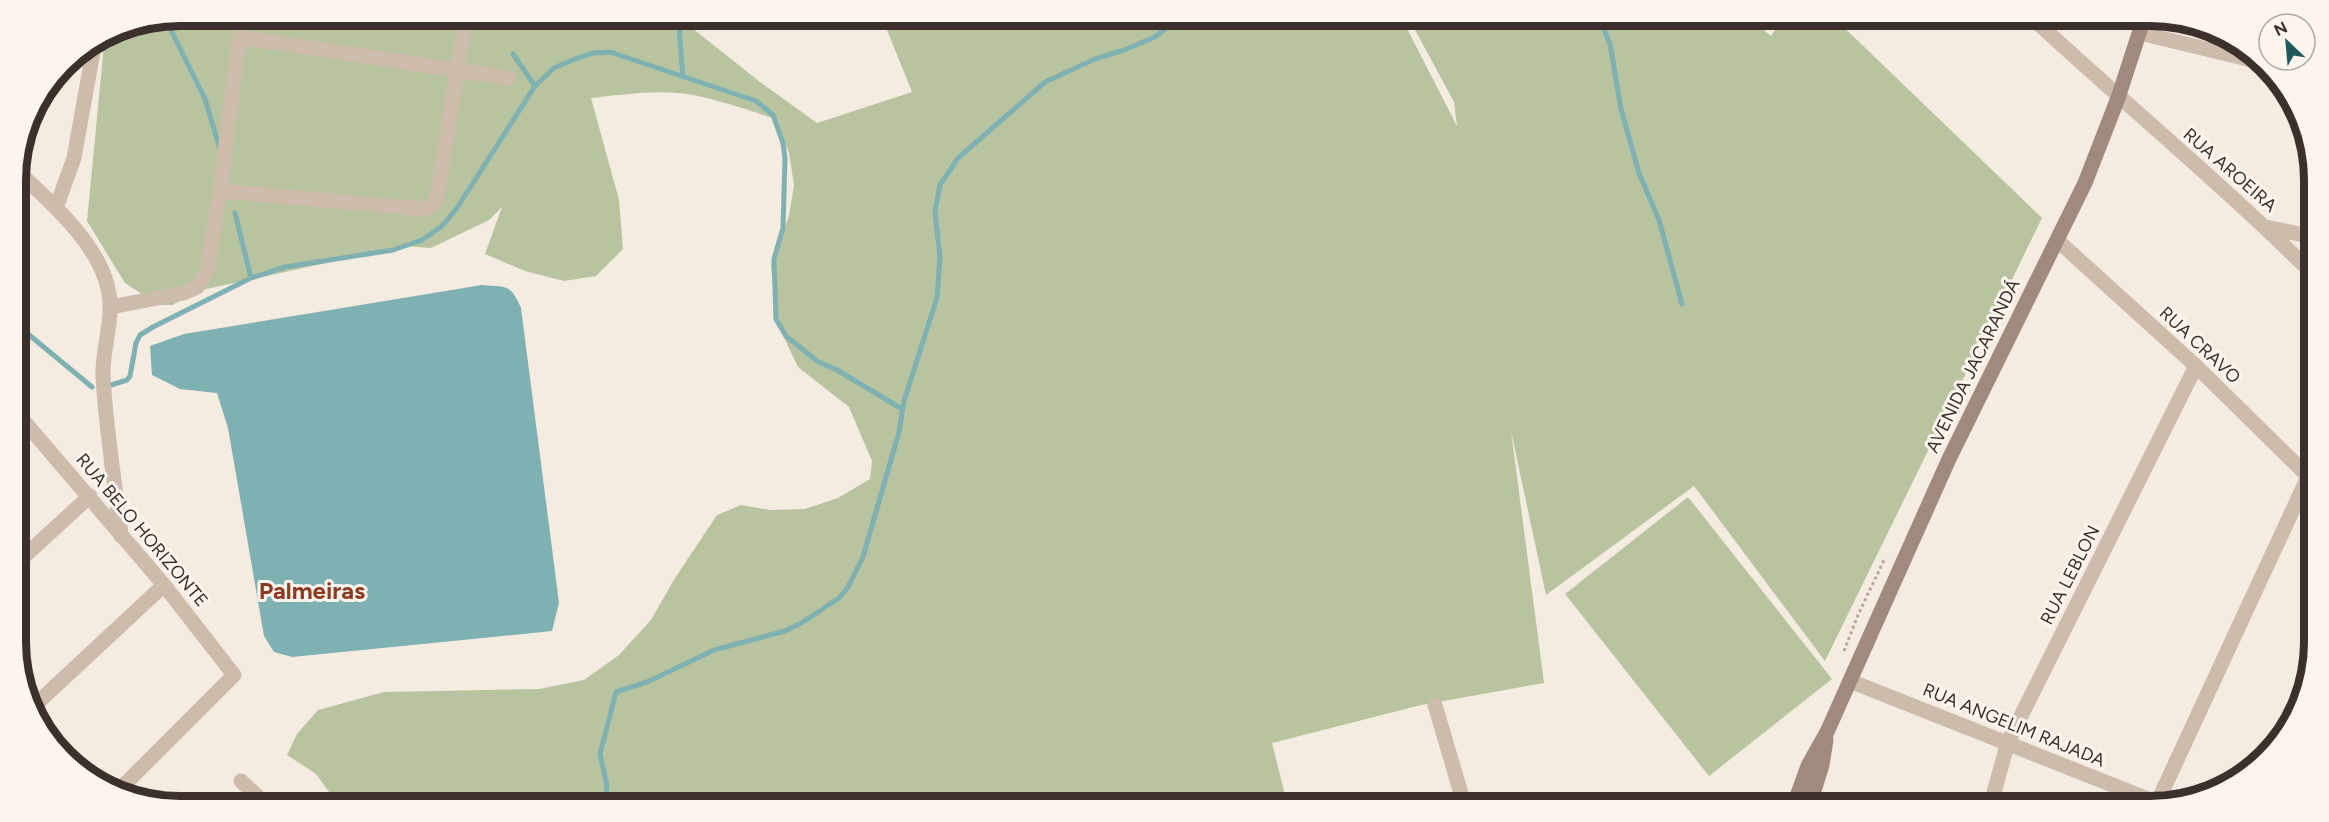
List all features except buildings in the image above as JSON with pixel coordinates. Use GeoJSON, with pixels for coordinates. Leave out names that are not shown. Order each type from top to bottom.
{"type":"FeatureCollection","features":[{"type":"Feature","properties":{"kind":"main road","name":"AVENIDA JACARANDÁ"},"geometry":{"type":"LineString","coordinates":[[1797,796],[1808,766],[1827,732],[1949,459],[2085,183],[2118,98],[2142,26]]}},
{"type":"Feature","properties":{"kind":"main road","name":"AVENIDA JACARANDÁ"},"geometry":{"type":"LineString","coordinates":[[1812,796],[1822,765],[1827,732]]}},
{"type":"Feature","properties":{"kind":"street"},"geometry":{"type":"LineString","coordinates":[[111,307],[183,293],[197,287],[207,272],[220,191],[240,26]]}},
{"type":"Feature","properties":{"kind":"street"},"geometry":{"type":"LineString","coordinates":[[220,191],[423,209],[432,206],[437,197],[464,26]]}},
{"type":"Feature","properties":{"kind":"street","name":"RUA AROEIRA"},"geometry":{"type":"LineString","coordinates":[[2042,26],[2118,98],[2265,227],[2304,265]]}},
{"type":"Feature","properties":{"kind":"street"},"geometry":{"type":"LineString","coordinates":[[2140,33],[2244,58]]}},
{"type":"Feature","properties":{"kind":"street"},"geometry":{"type":"LineString","coordinates":[[239,37],[508,78]]}},
{"type":"Feature","properties":{"kind":"street"},"geometry":{"type":"LineString","coordinates":[[56,208],[74,158],[93,52]]}},
{"type":"Feature","properties":{"kind":"street"},"geometry":{"type":"LineString","coordinates":[[26,179],[56,208],[90,247],[105,280],[111,307],[103,374],[121,536]]}},
{"type":"Feature","properties":{"kind":"street"},"geometry":{"type":"LineString","coordinates":[[2265,227],[2304,235]]}},
{"type":"Feature","properties":{"kind":"street","name":"RUA CRAVO"},"geometry":{"type":"LineString","coordinates":[[2057,240],[2196,366],[2304,470]]}},
{"type":"Feature","properties":{"kind":"street","name":"RUA LEBLON"},"geometry":{"type":"LineString","coordinates":[[1993,796],[2008,742],[2196,366]]}},
{"type":"Feature","properties":{"kind":"street","name":"RUA BELO HORIZONTE"},"geometry":{"type":"LineString","coordinates":[[26,423],[164,585],[234,675],[123,786]]}},
{"type":"Feature","properties":{"kind":"street"},"geometry":{"type":"LineString","coordinates":[[2164,796],[2304,495]]}},
{"type":"Feature","properties":{"kind":"street"},"geometry":{"type":"LineString","coordinates":[[26,555],[90,496]]}},
{"type":"Feature","properties":{"kind":"street"},"geometry":{"type":"LineString","coordinates":[[38,702],[164,585]]}},
{"type":"Feature","properties":{"kind":"street","name":"RUA ANGELIM RAJADA"},"geometry":{"type":"LineString","coordinates":[[1850,681],[2140,796]]}},
{"type":"Feature","properties":{"kind":"street"},"geometry":{"type":"LineString","coordinates":[[1436,705],[1462,796]]}},
{"type":"Feature","properties":{"kind":"street"},"geometry":{"type":"LineString","coordinates":[[241,781],[257,796]]}},
{"type":"Feature","properties":{"kind":"green space"},"geometry":{"type":"Polygon","coordinates":[[[180,26],[691,26],[760,82],[817,123],[912,92],[885,26],[1406,26],[1457,126],[1454,102],[1413,26],[1759,26],[1771,36],[1778,26],[1842,26],[2042,218],[1825,661],[1694,486],[1546,595],[1511,431],[1544,683],[1421,705],[1272,743],[1285,796],[332,796],[316,774],[287,755],[297,734],[318,710],[384,692],[539,689],[584,680],[619,655],[651,620],[675,578],[717,515],[741,505],[770,510],[805,509],[838,498],[870,479],[872,461],[849,407],[798,367],[777,323],[771,265],[789,216],[794,185],[789,153],[775,119],[725,103],[681,93],[656,92],[591,98],[619,200],[623,249],[596,276],[564,281],[525,271],[485,254],[502,207],[489,220],[431,248],[404,246],[202,290],[172,305],[159,305],[125,283],[87,221],[104,46],[140,31],[180,26]]]}},
{"type":"Feature","properties":{"kind":"green space"},"geometry":{"type":"Polygon","coordinates":[[[1688,497],[1832,679],[1709,776],[1565,594],[1688,497]]]}},
{"type":"Feature","properties":{"kind":"water"},"geometry":{"type":"Polygon","coordinates":[[[482,285],[507,288],[521,308],[559,603],[552,631],[292,657],[274,652],[264,636],[228,428],[217,393],[180,389],[152,375],[150,346],[184,334],[482,285]]]}},
{"type":"Feature","properties":{"kind":"waterway"},"geometry":{"type":"LineString","coordinates":[[679,26],[683,77]]}},
{"type":"Feature","properties":{"kind":"waterway"},"geometry":{"type":"LineString","coordinates":[[606,796],[607,786],[600,754],[616,692],[647,682],[714,650],[785,631],[839,598],[848,587],[863,557],[899,432],[904,401],[937,298],[940,258],[935,211],[940,185],[958,158],[1045,82],[1095,59],[1155,37],[1169,26]]}},
{"type":"Feature","properties":{"kind":"waterway"},"geometry":{"type":"LineString","coordinates":[[1603,26],[1610,44],[1621,109],[1639,173],[1659,220],[1682,304]]}},
{"type":"Feature","properties":{"kind":"waterway"},"geometry":{"type":"LineString","coordinates":[[169,27],[205,99],[220,149]]}},
{"type":"Feature","properties":{"kind":"waterway"},"geometry":{"type":"LineString","coordinates":[[111,385],[127,380],[130,376],[136,343],[140,335],[251,278],[285,267],[393,250],[422,240],[442,226],[457,208],[535,86],[554,68],[593,53],[610,52],[756,101],[773,115],[783,143],[785,158],[783,228],[774,259],[776,319],[786,336],[817,361],[837,370],[902,409]]}},
{"type":"Feature","properties":{"kind":"waterway"},"geometry":{"type":"LineString","coordinates":[[513,54],[535,86]]}},
{"type":"Feature","properties":{"kind":"waterway"},"geometry":{"type":"LineString","coordinates":[[235,213],[251,278]]}},
{"type":"Feature","properties":{"kind":"waterway"},"geometry":{"type":"LineString","coordinates":[[26,332],[92,387]]}},
{"type":"Feature","properties":{"kind":"district","name":"Palmeiras"},"geometry":{"type":"Point","coordinates":[312,590]}}]}
